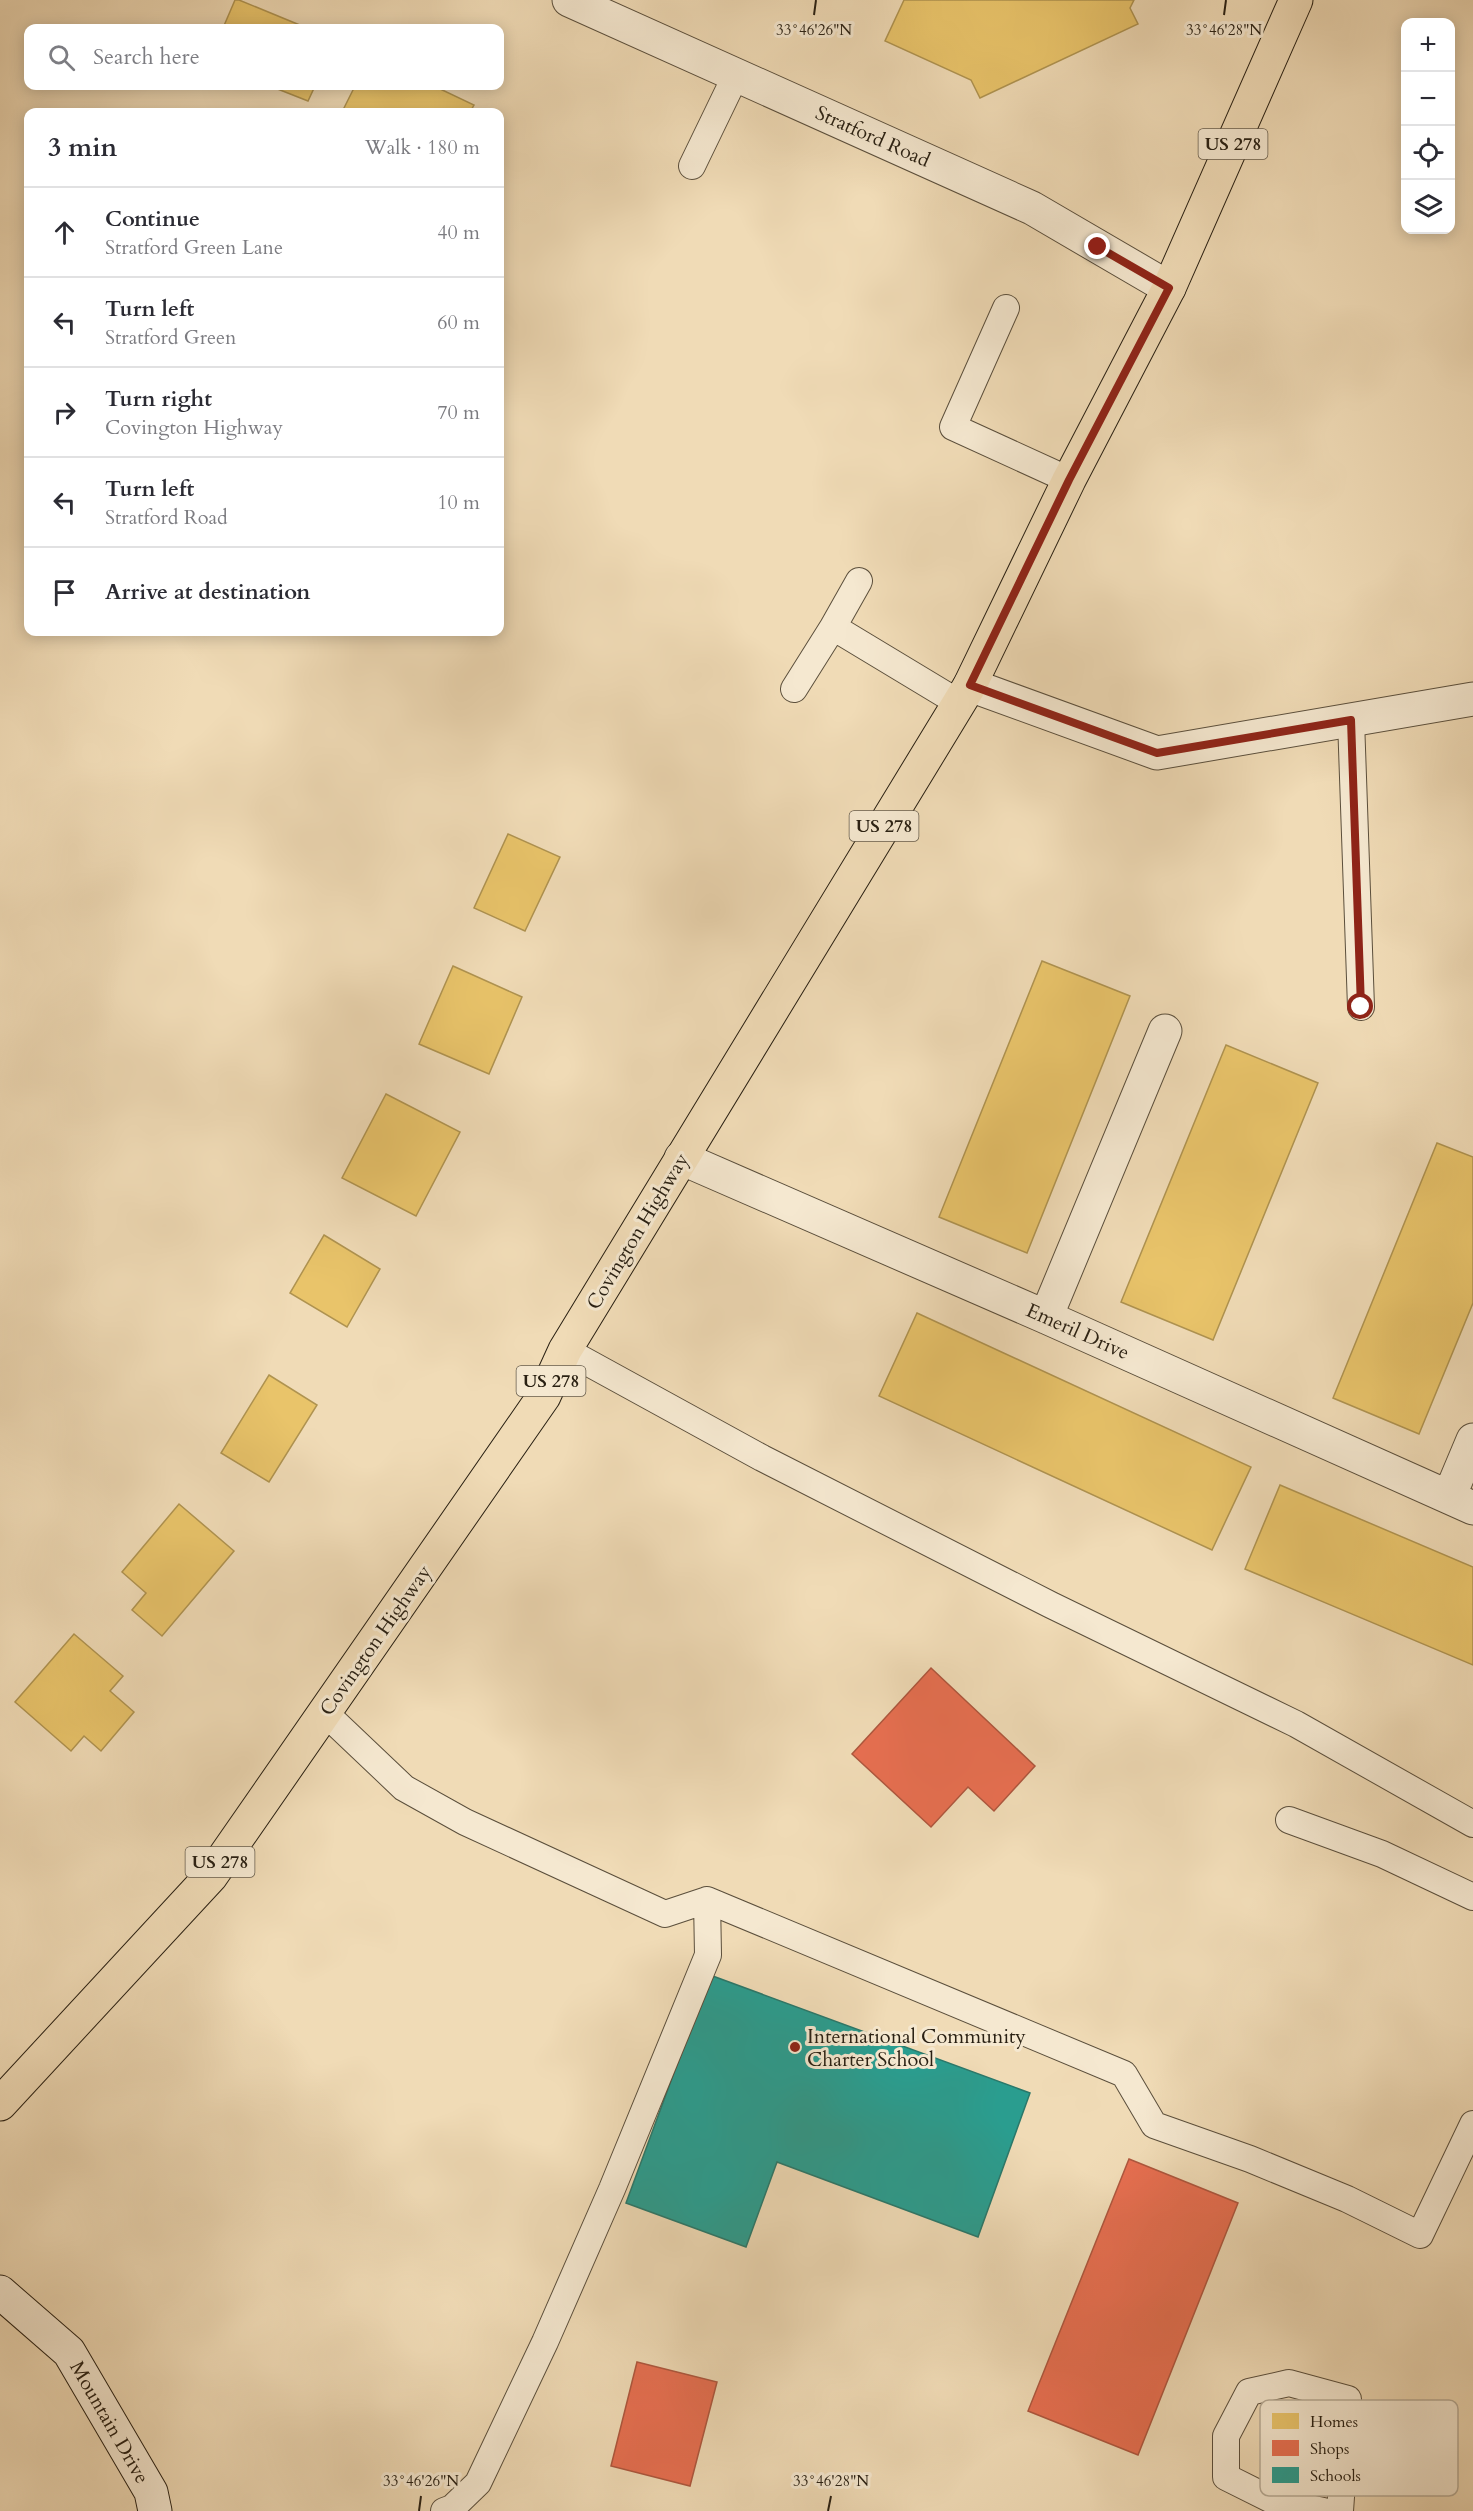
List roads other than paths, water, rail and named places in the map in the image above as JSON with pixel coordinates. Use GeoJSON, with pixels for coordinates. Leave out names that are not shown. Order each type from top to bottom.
{"type":"FeatureCollection","features":[{"type":"Feature","properties":{"kind":"main road","name":"US 278"},"geometry":{"type":"LineString","coordinates":[[1169,288],[1296,0]]}},
{"type":"Feature","properties":{"kind":"main road","name":"Covington Highway"},"geometry":{"type":"LineString","coordinates":[[0,2104],[211,1876],[544,1396],[565,1350],[964,694],[1069,480],[1169,288]]}},
{"type":"Feature","properties":{"kind":"street","name":"Stratford Road"},"geometry":{"type":"LineString","coordinates":[[569,0],[1032,208],[1169,288]]}},
{"type":"Feature","properties":{"kind":"street"},"geometry":{"type":"LineString","coordinates":[[964,694],[1157,753],[1473,699]]}},
{"type":"Feature","properties":{"kind":"street"},"geometry":{"type":"LineString","coordinates":[[1046,1317],[1165,1031]]}},
{"type":"Feature","properties":{"kind":"street","name":"Emeril Drive"},"geometry":{"type":"LineString","coordinates":[[681,1158],[1046,1317],[1461,1503]]}},
{"type":"Feature","properties":{"kind":"street"},"geometry":{"type":"LineString","coordinates":[[1461,1503],[1473,1440]]}},
{"type":"Feature","properties":{"kind":"street","name":"Mountain Drive"},"geometry":{"type":"LineString","coordinates":[[0,2292],[69,2352],[151,2492],[155,2511]]}},
{"type":"Feature","properties":{"kind":"lane"},"geometry":{"type":"LineString","coordinates":[[692,166],[736,75]]}},
{"type":"Feature","properties":{"kind":"lane"},"geometry":{"type":"LineString","coordinates":[[1006,308],[953,428],[1069,480]]}},
{"type":"Feature","properties":{"kind":"lane"},"geometry":{"type":"LineString","coordinates":[[794,689],[859,581]]}},
{"type":"Feature","properties":{"kind":"lane"},"geometry":{"type":"LineString","coordinates":[[833,627],[964,694]]}},
{"type":"Feature","properties":{"kind":"lane"},"geometry":{"type":"LineString","coordinates":[[1351,720],[1361,1007]]}},
{"type":"Feature","properties":{"kind":"lane"},"geometry":{"type":"LineString","coordinates":[[565,1350],[762,1458],[1051,1605],[1296,1724],[1473,1824]]}},
{"type":"Feature","properties":{"kind":"lane"},"geometry":{"type":"LineString","coordinates":[[324,1712],[404,1788],[465,1822],[665,1914],[707,1900],[1124,2074],[1154,2126],[1250,2158],[1347,2199],[1420,2235],[1473,2124]]}},
{"type":"Feature","properties":{"kind":"lane"},"geometry":{"type":"LineString","coordinates":[[1289,1820],[1382,1854],[1473,1897]]}},
{"type":"Feature","properties":{"kind":"lane"},"geometry":{"type":"LineString","coordinates":[[444,2511],[453,2508],[478,2483],[545,2343],[612,2189],[708,1955],[707,1900]]}},
{"type":"Feature","properties":{"kind":"lane"},"geometry":{"type":"LineString","coordinates":[[1260,2494],[1226,2478],[1226,2436],[1249,2392],[1288,2383],[1348,2400]]}},
{"type":"Feature","properties":{"kind":"lane"},"geometry":{"type":"LineString","coordinates":[[1264,2496],[1272,2500],[1323,2511]]}},
{"type":"Feature","properties":{"kind":"lane"},"geometry":{"type":"LineString","coordinates":[[1340,2511],[1341,2496]]}},
{"type":"Feature","properties":{"kind":"place","name":"International Community Charter School"},"geometry":{"type":"Point","coordinates":[795,2047]}}]}
